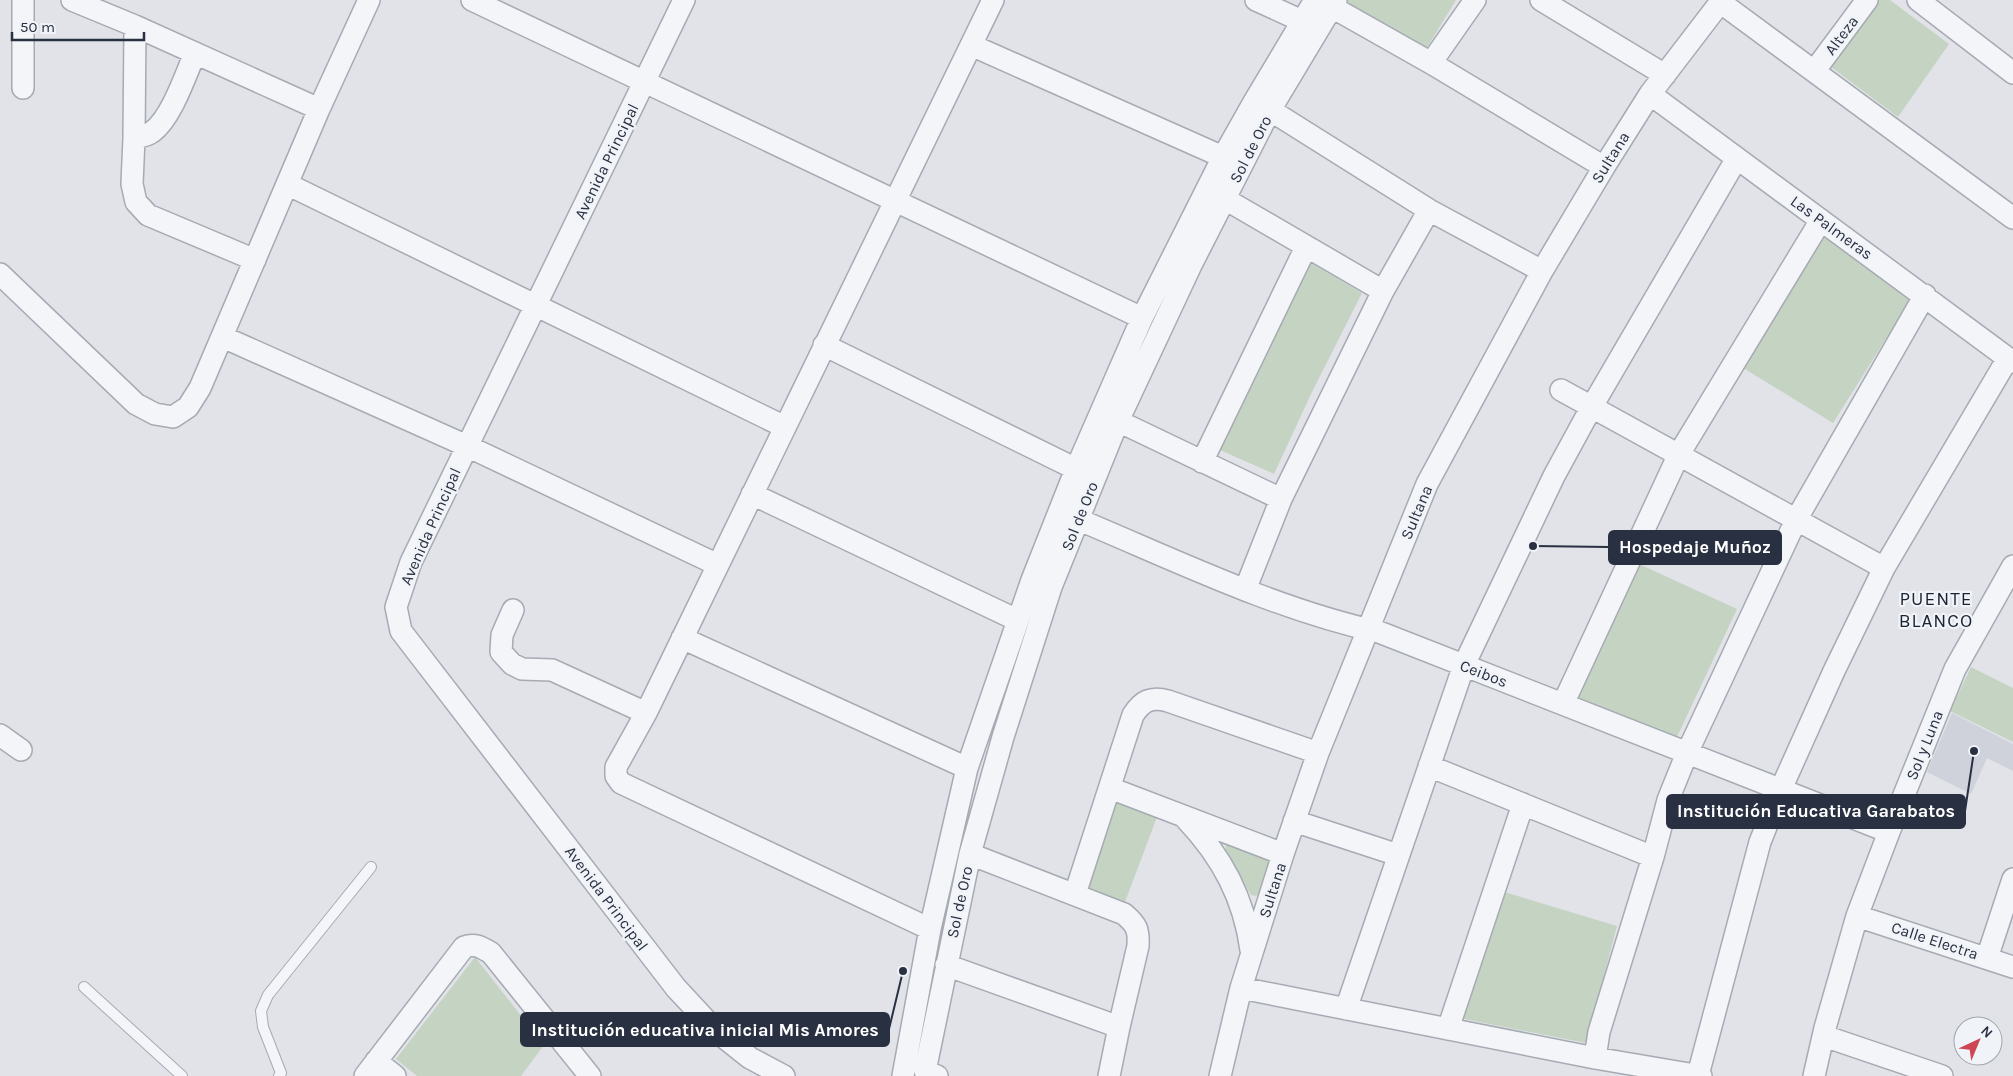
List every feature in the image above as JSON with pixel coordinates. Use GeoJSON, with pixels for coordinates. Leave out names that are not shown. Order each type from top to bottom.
{"type":"FeatureCollection","features":[{"type":"Feature","properties":{"kind":"street"},"geometry":{"type":"LineString","coordinates":[[23,0],[23,88]]}},
{"type":"Feature","properties":{"kind":"street"},"geometry":{"type":"LineString","coordinates":[[72,0],[135,26],[319,109]]}},
{"type":"Feature","properties":{"kind":"street"},"geometry":{"type":"LineString","coordinates":[[0,274],[136,404],[155,414],[173,416],[188,407],[200,388],[223,337],[319,109],[369,0]]}},
{"type":"Feature","properties":{"kind":"street"},"geometry":{"type":"LineString","coordinates":[[472,0],[1142,318]]}},
{"type":"Feature","properties":{"kind":"street","name":"Avenida Principal"},"geometry":{"type":"LineString","coordinates":[[684,0],[410,562],[396,607],[401,631],[676,988],[716,1031],[750,1058],[784,1076]]}},
{"type":"Feature","properties":{"kind":"street"},"geometry":{"type":"LineString","coordinates":[[930,929],[621,783],[616,776],[616,767],[646,713],[993,0]]}},
{"type":"Feature","properties":{"kind":"street"},"geometry":{"type":"LineString","coordinates":[[1256,0],[1302,21]]}},
{"type":"Feature","properties":{"kind":"street"},"geometry":{"type":"LineString","coordinates":[[1431,64],[1475,0]]}},
{"type":"Feature","properties":{"kind":"street"},"geometry":{"type":"LineString","coordinates":[[1541,0],[1665,75]]}},
{"type":"Feature","properties":{"kind":"street","name":"Alteza"},"geometry":{"type":"LineString","coordinates":[[1815,70],[1867,0]]}},
{"type":"Feature","properties":{"kind":"street"},"geometry":{"type":"LineString","coordinates":[[1918,0],[2013,73]]}},
{"type":"Feature","properties":{"kind":"street"},"geometry":{"type":"LineString","coordinates":[[1721,1],[2013,218]]}},
{"type":"Feature","properties":{"kind":"street","name":"Sultana"},"geometry":{"type":"LineString","coordinates":[[1220,1076],[1241,988],[1283,854],[1318,752],[1427,484],[1542,271],[1604,167],[1650,94],[1721,1]]}},
{"type":"Feature","properties":{"kind":"street"},"geometry":{"type":"LineString","coordinates":[[903,1076],[930,929],[967,768],[1017,620],[1076,469],[1142,318],[1223,157],[1302,21],[1328,2],[1604,167]]}},
{"type":"Feature","properties":{"kind":"street","name":"Sol de Oro"},"geometry":{"type":"LineString","coordinates":[[931,1074],[946,964],[970,854],[1036,630],[1077,519],[1118,421],[1186,274],[1328,2]]}},
{"type":"Feature","properties":{"kind":"street"},"geometry":{"type":"LineString","coordinates":[[135,26],[132,184],[136,202],[148,215],[255,260]]}},
{"type":"Feature","properties":{"kind":"street"},"geometry":{"type":"LineString","coordinates":[[971,45],[1223,157]]}},
{"type":"Feature","properties":{"kind":"street"},"geometry":{"type":"LineString","coordinates":[[134,138],[146,136],[154,131],[162,122],[178,93],[195,53]]}},
{"type":"Feature","properties":{"kind":"street","name":"Las Palmeras"},"geometry":{"type":"LineString","coordinates":[[1650,94],[2011,360]]}},
{"type":"Feature","properties":{"kind":"street"},"geometry":{"type":"LineString","coordinates":[[1270,110],[1429,210],[1542,271]]}},
{"type":"Feature","properties":{"kind":"street"},"geometry":{"type":"LineString","coordinates":[[1346,1009],[1464,665],[1554,476],[1591,408],[1736,158]]}},
{"type":"Feature","properties":{"kind":"street"},"geometry":{"type":"LineString","coordinates":[[287,184],[785,427]]}},
{"type":"Feature","properties":{"kind":"street"},"geometry":{"type":"LineString","coordinates":[[1225,199],[1383,290]]}},
{"type":"Feature","properties":{"kind":"street"},"geometry":{"type":"LineString","coordinates":[[1245,590],[1281,499],[1383,290],[1429,210]]}},
{"type":"Feature","properties":{"kind":"street"},"geometry":{"type":"LineString","coordinates":[[1563,704],[1679,454],[1822,220]]}},
{"type":"Feature","properties":{"kind":"street"},"geometry":{"type":"LineString","coordinates":[[1202,462],[1306,247]]}},
{"type":"Feature","properties":{"kind":"street"},"geometry":{"type":"LineString","coordinates":[[1595,1058],[1599,1032],[1653,857],[1668,800],[1687,753],[1796,520],[1925,295]]}},
{"type":"Feature","properties":{"kind":"street"},"geometry":{"type":"LineString","coordinates":[[223,337],[467,446],[718,565]]}},
{"type":"Feature","properties":{"kind":"street"},"geometry":{"type":"LineString","coordinates":[[824,346],[1076,469]]}},
{"type":"Feature","properties":{"kind":"street"},"geometry":{"type":"LineString","coordinates":[[1241,988],[1595,1058],[1699,1076],[1760,842],[1781,789],[1834,671],[1884,568],[2011,360]]}},
{"type":"Feature","properties":{"kind":"street"},"geometry":{"type":"LineString","coordinates":[[1561,390],[1884,568]]}},
{"type":"Feature","properties":{"kind":"street"},"geometry":{"type":"LineString","coordinates":[[1118,421],[1281,499]]}},
{"type":"Feature","properties":{"kind":"street"},"geometry":{"type":"LineString","coordinates":[[752,494],[1017,620]]}},
{"type":"Feature","properties":{"kind":"street","name":"Ceibos"},"geometry":{"type":"LineString","coordinates":[[1077,519],[1245,590],[1379,632],[1889,832]]}},
{"type":"Feature","properties":{"kind":"street","name":"Sol y Luna"},"geometry":{"type":"LineString","coordinates":[[1814,1076],[1857,916],[1889,832],[1955,669],[2013,566]]}},
{"type":"Feature","properties":{"kind":"street"},"geometry":{"type":"LineString","coordinates":[[513,610],[502,636],[501,652],[512,664],[522,669],[552,670],[646,713]]}},
{"type":"Feature","properties":{"kind":"street"},"geometry":{"type":"LineString","coordinates":[[682,638],[967,768]]}},
{"type":"Feature","properties":{"kind":"street"},"geometry":{"type":"LineString","coordinates":[[1075,894],[1133,716],[1139,706],[1148,699],[1158,698],[1168,701],[1318,752]]}},
{"type":"Feature","properties":{"kind":"street"},"geometry":{"type":"LineString","coordinates":[[0,735],[21,750]]}},
{"type":"Feature","properties":{"kind":"street"},"geometry":{"type":"LineString","coordinates":[[1429,766],[1653,857]]}},
{"type":"Feature","properties":{"kind":"street"},"geometry":{"type":"LineString","coordinates":[[1110,788],[1283,854]]}},
{"type":"Feature","properties":{"kind":"street"},"geometry":{"type":"LineString","coordinates":[[1448,1029],[1524,804]]}},
{"type":"Feature","properties":{"kind":"street"},"geometry":{"type":"LineString","coordinates":[[1182,815],[1205,840],[1228,876],[1243,910],[1252,953]]}},
{"type":"Feature","properties":{"kind":"street"},"geometry":{"type":"LineString","coordinates":[[1294,821],[1398,855]]}},
{"type":"Feature","properties":{"kind":"street"},"geometry":{"type":"LineString","coordinates":[[970,854],[1124,914],[1134,922],[1139,934],[1138,946],[1109,1076]]}},
{"type":"Feature","properties":{"kind":"street"},"geometry":{"type":"LineString","coordinates":[[1988,958],[2013,879]]}},
{"type":"Feature","properties":{"kind":"street","name":"Calle Electra"},"geometry":{"type":"LineString","coordinates":[[1857,916],[2013,967]]}},
{"type":"Feature","properties":{"kind":"street"},"geometry":{"type":"LineString","coordinates":[[395,1076],[371,1069],[464,947],[472,944],[481,946],[491,953],[590,1076]]}},
{"type":"Feature","properties":{"kind":"street"},"geometry":{"type":"LineString","coordinates":[[946,964],[1119,1027]]}},
{"type":"Feature","properties":{"kind":"street"},"geometry":{"type":"LineString","coordinates":[[1824,1036],[1942,1076]]}},
{"type":"Feature","properties":{"kind":"lane"},"geometry":{"type":"LineString","coordinates":[[279,1076],[281,1072],[263,1027],[261,1012],[268,995],[371,867]]}},
{"type":"Feature","properties":{"kind":"lane"},"geometry":{"type":"LineString","coordinates":[[84,986],[182,1076]]}},
{"type":"Feature","properties":{"kind":"shaded area"},"geometry":{"type":"Polygon","coordinates":[[[1952,713],[2013,744],[2013,771],[1987,758],[1971,794],[1927,772],[1952,713]]]}},
{"type":"Feature","properties":{"kind":"green space"},"geometry":{"type":"Polygon","coordinates":[[[1348,0],[1456,0],[1426,49],[1345,4],[1348,0]]]}},
{"type":"Feature","properties":{"kind":"green space"},"geometry":{"type":"Polygon","coordinates":[[[1875,0],[1890,0],[1949,44],[1898,117],[1827,64],[1875,0]]]}},
{"type":"Feature","properties":{"kind":"green space"},"geometry":{"type":"Polygon","coordinates":[[[1820,233],[1911,299],[1833,423],[1740,366],[1820,233]]]}},
{"type":"Feature","properties":{"kind":"green space"},"geometry":{"type":"Polygon","coordinates":[[[1301,257],[1362,293],[1311,394],[1274,474],[1211,446],[1301,257]]]}},
{"type":"Feature","properties":{"kind":"green space"},"geometry":{"type":"Polygon","coordinates":[[[1639,564],[1737,609],[1677,737],[1574,697],[1639,564]]]}},
{"type":"Feature","properties":{"kind":"green space"},"geometry":{"type":"Polygon","coordinates":[[[1971,667],[2013,688],[2013,742],[1950,711],[1971,667]]]}},
{"type":"Feature","properties":{"kind":"green space"},"geometry":{"type":"Polygon","coordinates":[[[1113,800],[1157,817],[1125,902],[1088,887],[1113,800]]]}},
{"type":"Feature","properties":{"kind":"green space"},"geometry":{"type":"Polygon","coordinates":[[[1230,843],[1269,860],[1270,863],[1259,893],[1256,896],[1251,895],[1225,850],[1226,845],[1230,843]]]}},
{"type":"Feature","properties":{"kind":"green space"},"geometry":{"type":"Polygon","coordinates":[[[1501,891],[1617,926],[1586,1043],[1459,1018],[1501,891]]]}},
{"type":"Feature","properties":{"kind":"green space"},"geometry":{"type":"Polygon","coordinates":[[[475,957],[544,1045],[521,1076],[417,1076],[396,1059],[475,957]]]}},
{"type":"Feature","properties":{"kind":"place","name":"Hospedaje Muñoz"},"geometry":{"type":"Point","coordinates":[1533,546]}},
{"type":"Feature","properties":{"kind":"place","name":"Institución Educativa Garabatos"},"geometry":{"type":"Point","coordinates":[1974,751]}},
{"type":"Feature","properties":{"kind":"place","name":"Institución educativa inicial Mis Amores"},"geometry":{"type":"Point","coordinates":[903,971]}},
{"type":"Feature","properties":{"kind":"district","name":"PUENTE BLANCO"},"geometry":{"type":"Point","coordinates":[1936,609]}}]}
